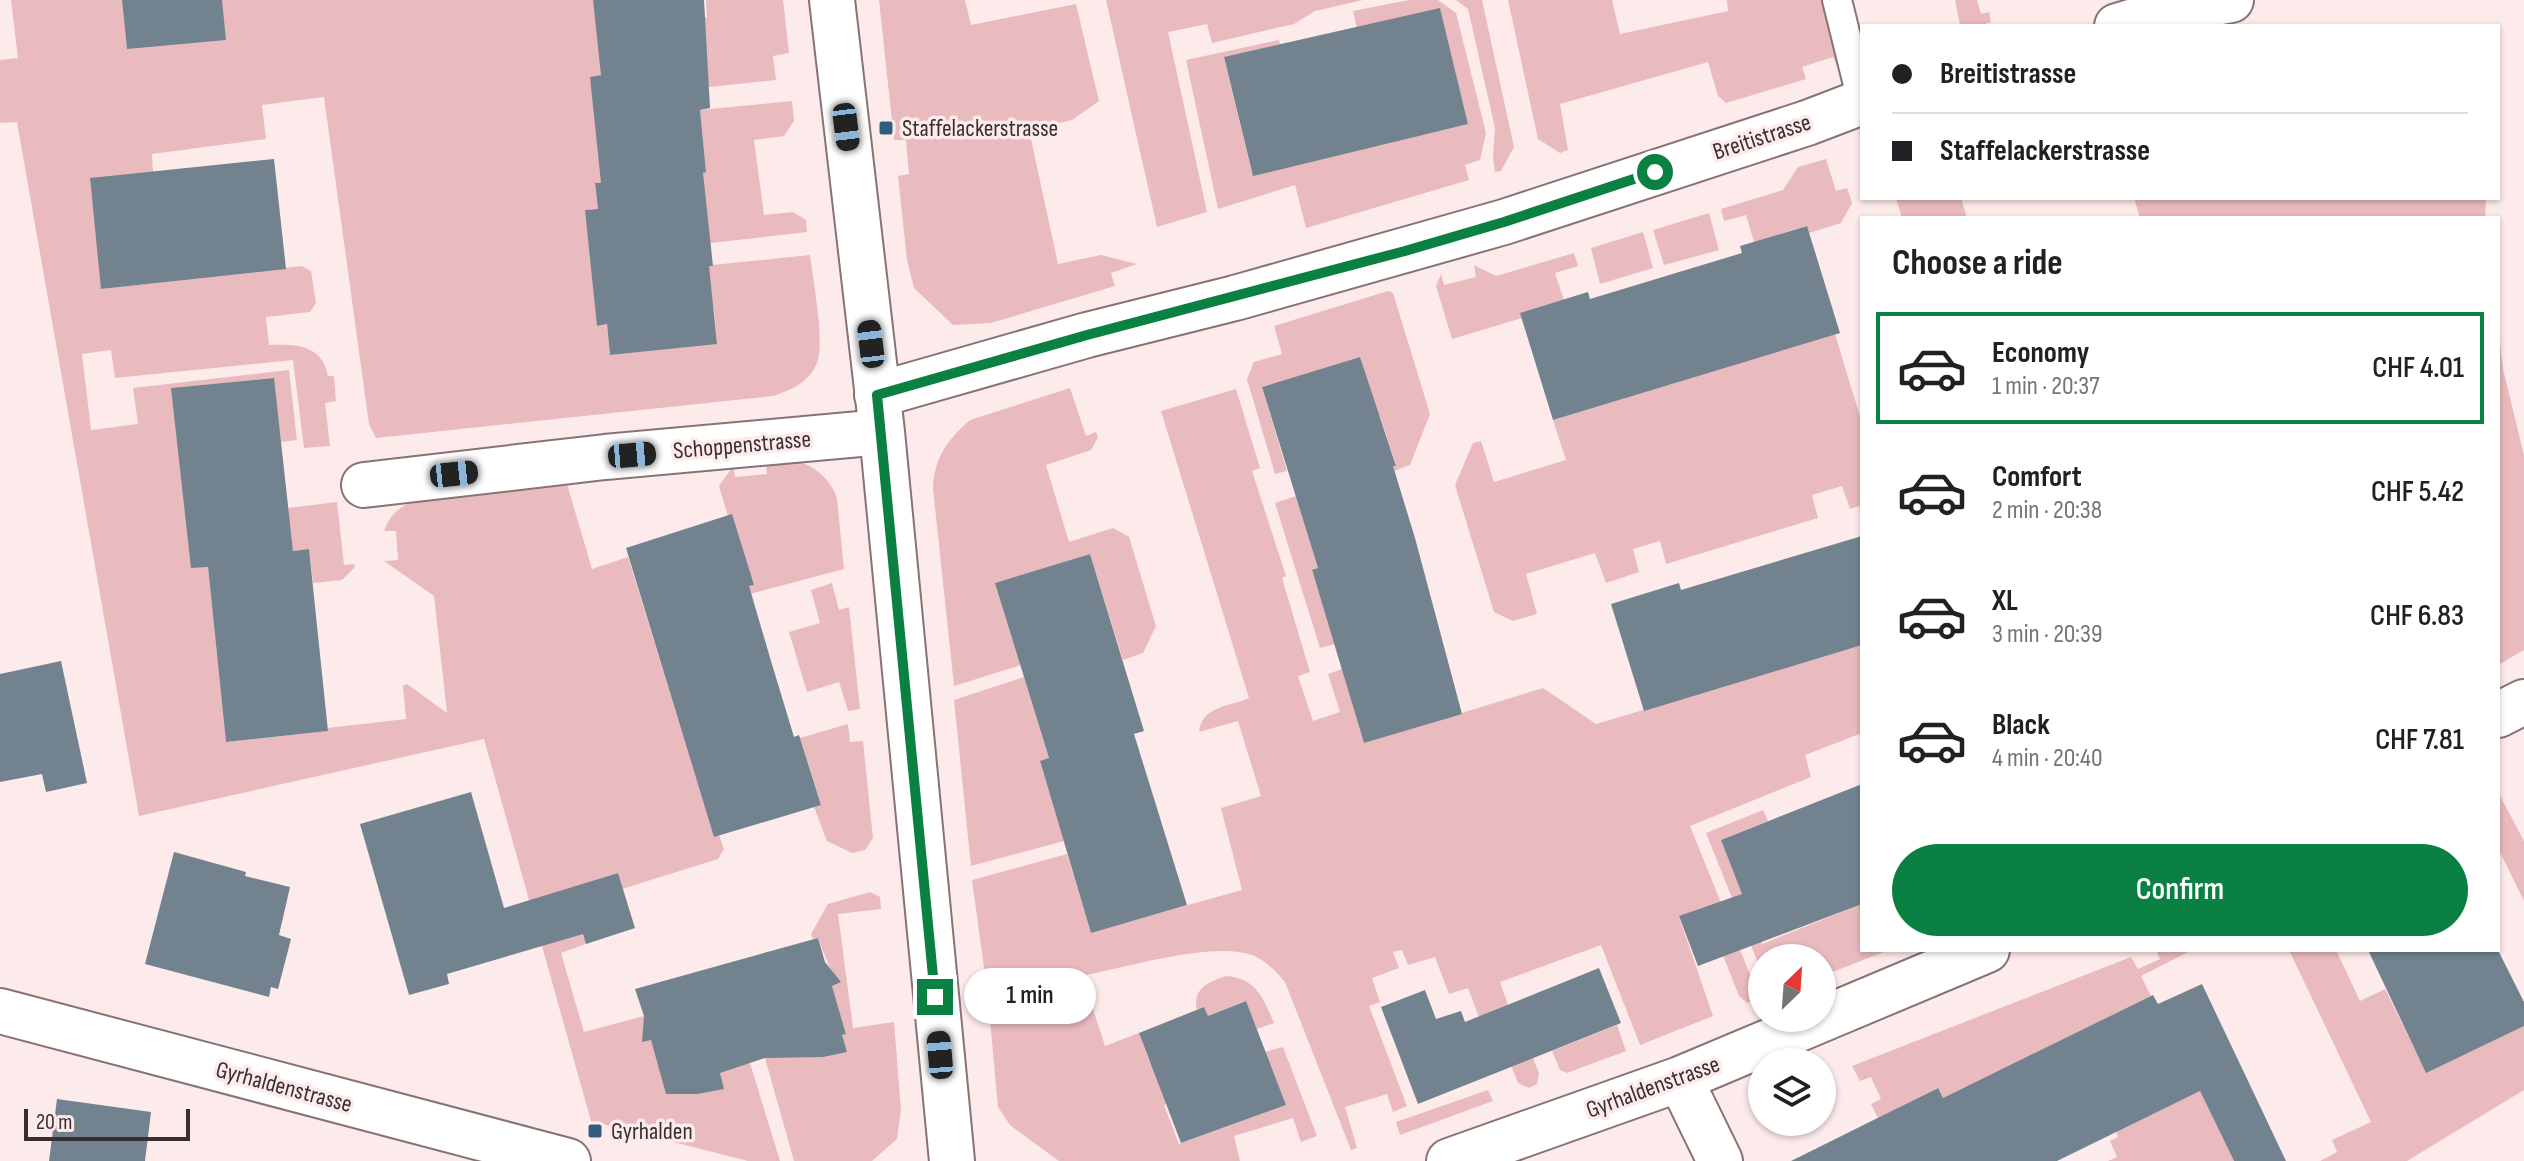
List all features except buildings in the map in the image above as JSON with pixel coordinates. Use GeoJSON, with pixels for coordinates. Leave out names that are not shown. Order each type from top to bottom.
{"type":"FeatureCollection","features":[{"type":"Feature","properties":{"kind":"street"},"geometry":{"type":"LineString","coordinates":[[832,0],[880,414],[952,1161]]}},
{"type":"Feature","properties":{"kind":"street"},"geometry":{"type":"LineString","coordinates":[[2124,24],[2165,12],[2231,0]]}},
{"type":"Feature","properties":{"kind":"street","name":"Breitistrasse"},"geometry":{"type":"LineString","coordinates":[[880,414],[1087,335],[1235,298],[1490,226],[1807,123],[1860,103]]}},
{"type":"Feature","properties":{"kind":"street","name":"Schoppenstrasse"},"geometry":{"type":"LineString","coordinates":[[364,485],[605,457],[880,414]]}},
{"type":"Feature","properties":{"kind":"street"},"geometry":{"type":"LineString","coordinates":[[2500,714],[2524,702]]}},
{"type":"Feature","properties":{"kind":"street","name":"Gyrhaldenstrasse"},"geometry":{"type":"LineString","coordinates":[[1449,1161],[1680,1079],[1982,952]]}},
{"type":"Feature","properties":{"kind":"street","name":"Gyrhaldenstrasse"},"geometry":{"type":"LineString","coordinates":[[0,1011],[568,1161]]}},
{"type":"Feature","properties":{"kind":"street"},"geometry":{"type":"LineString","coordinates":[[1680,1079],[1720,1161]]}},
{"type":"Feature","properties":{"kind":"lane"},"geometry":{"type":"LineString","coordinates":[[1837,0],[1860,94]]}},
{"type":"Feature","properties":{"kind":"shaded area"},"geometry":{"type":"Polygon","coordinates":[[[11,0],[122,0],[127,49],[222,0],[593,0],[603,75],[590,77],[613,181],[595,184],[598,209],[586,210],[597,326],[607,324],[610,355],[717,343],[714,310],[702,266],[810,255],[819,326],[819,353],[809,375],[787,391],[773,396],[376,438],[369,424],[324,97],[262,105],[266,139],[152,154],[153,172],[90,179],[102,289],[302,266],[311,271],[316,303],[310,312],[266,317],[269,345],[306,348],[320,358],[328,376],[334,376],[336,401],[325,403],[330,446],[304,448],[293,360],[115,378],[111,350],[82,354],[91,430],[138,424],[133,388],[289,370],[297,440],[281,442],[273,378],[172,388],[208,567],[226,742],[406,719],[403,686],[407,684],[447,713],[434,596],[384,561],[398,560],[396,531],[384,531],[386,525],[400,508],[416,501],[567,484],[592,569],[628,557],[714,836],[719,835],[724,849],[718,859],[622,889],[618,873],[570,888],[586,944],[561,953],[584,1032],[644,1016],[645,1040],[651,1040],[673,1094],[698,1094],[723,1089],[719,1071],[750,1063],[780,1161],[748,1161],[591,1121],[484,739],[139,816],[17,122],[0,123],[0,60],[18,58],[11,0]]]}},
{"type":"Feature","properties":{"kind":"shaded area"},"geometry":{"type":"Polygon","coordinates":[[[706,0],[783,0],[789,53],[773,56],[776,80],[709,87],[691,19],[707,17],[706,0]]]}},
{"type":"Feature","properties":{"kind":"shaded area"},"geometry":{"type":"Polygon","coordinates":[[[879,0],[965,0],[971,25],[1076,4],[1099,101],[1072,120],[1029,130],[1058,264],[1101,255],[1137,264],[1111,273],[1115,286],[991,323],[953,325],[914,288],[907,260],[898,176],[909,174],[906,140],[894,140],[879,0]]]}},
{"type":"Feature","properties":{"kind":"shaded area"},"geometry":{"type":"Polygon","coordinates":[[[1106,0],[1363,0],[1315,11],[1294,24],[1212,43],[1207,24],[1168,32],[1207,212],[1157,227],[1106,0]]]}},
{"type":"Feature","properties":{"kind":"shaded area"},"geometry":{"type":"Polygon","coordinates":[[[1409,0],[1438,0],[1456,13],[1486,133],[1480,160],[1465,165],[1469,180],[1306,228],[1295,185],[1218,209],[1186,60],[1279,40],[1280,44],[1224,58],[1252,173],[1468,124],[1440,9],[1358,33],[1353,11],[1409,0]]]}},
{"type":"Feature","properties":{"kind":"shaded area"},"geometry":{"type":"Polygon","coordinates":[[[1456,0],[1482,0],[1514,147],[1501,171],[1495,172],[1495,128],[1468,9],[1456,0]]]}},
{"type":"Feature","properties":{"kind":"shaded area"},"geometry":{"type":"Polygon","coordinates":[[[1508,0],[1612,0],[1620,34],[1728,11],[1727,0],[1826,0],[1843,67],[1838,68],[1833,57],[1802,67],[1806,79],[1726,103],[1718,96],[1708,62],[1560,104],[1568,150],[1560,153],[1538,139],[1508,0]]]}},
{"type":"Feature","properties":{"kind":"shaded area"},"geometry":{"type":"Polygon","coordinates":[[[1955,0],[1977,0],[1981,14],[1989,12],[1991,22],[1960,24],[1955,0]]]}},
{"type":"Feature","properties":{"kind":"shaded area"},"geometry":{"type":"Polygon","coordinates":[[[792,101],[794,121],[784,136],[754,140],[764,215],[793,212],[806,220],[807,232],[702,244],[694,173],[706,172],[700,110],[792,101]]]}},
{"type":"Feature","properties":{"kind":"shaded area"},"geometry":{"type":"Polygon","coordinates":[[[1826,159],[1836,191],[1847,188],[1852,203],[1841,223],[1809,233],[1806,226],[1754,242],[1746,215],[1724,221],[1721,209],[1783,190],[1798,167],[1826,159]]]}},
{"type":"Feature","properties":{"kind":"shaded area"},"geometry":{"type":"Polygon","coordinates":[[[1897,200],[1962,200],[1966,216],[1901,216],[1897,200]]]}},
{"type":"Feature","properties":{"kind":"shaded area"},"geometry":{"type":"Polygon","coordinates":[[[2135,200],[2486,200],[2485,216],[2139,216],[2135,200]]]}},
{"type":"Feature","properties":{"kind":"shaded area"},"geometry":{"type":"Polygon","coordinates":[[[1709,213],[1719,250],[1664,265],[1653,230],[1709,213]]]}},
{"type":"Feature","properties":{"kind":"shaded area"},"geometry":{"type":"Polygon","coordinates":[[[1643,232],[1653,268],[1600,284],[1591,248],[1643,232]]]}},
{"type":"Feature","properties":{"kind":"shaded area"},"geometry":{"type":"Polygon","coordinates":[[[1574,253],[1578,266],[1555,273],[1564,300],[1522,318],[1452,339],[1436,286],[1441,274],[1444,285],[1476,277],[1474,265],[1496,276],[1574,253]]]}},
{"type":"Feature","properties":{"kind":"shaded area"},"geometry":{"type":"Polygon","coordinates":[[[1388,291],[1393,293],[1430,414],[1410,465],[1394,471],[1393,466],[1396,465],[1380,416],[1375,415],[1360,357],[1262,387],[1287,471],[1275,474],[1247,379],[1254,362],[1282,354],[1274,326],[1388,291]]]}},
{"type":"Feature","properties":{"kind":"shaded area"},"geometry":{"type":"Polygon","coordinates":[[[1835,334],[1860,416],[1860,506],[1850,509],[1842,486],[1812,495],[1818,518],[1666,564],[1660,541],[1633,549],[1639,572],[1606,583],[1595,553],[1526,574],[1537,614],[1513,621],[1494,612],[1455,485],[1473,443],[1481,441],[1494,482],[1566,460],[1553,420],[1835,334]]]}},
{"type":"Feature","properties":{"kind":"shaded area"},"geometry":{"type":"Polygon","coordinates":[[[2500,343],[2503,369],[2524,455],[2524,650],[2500,664],[2500,343]]]}},
{"type":"Feature","properties":{"kind":"shaded area"},"geometry":{"type":"Polygon","coordinates":[[[1070,388],[1086,436],[1096,432],[1098,437],[1091,450],[1046,465],[1069,542],[1113,528],[1129,537],[1156,626],[1143,653],[1123,660],[1090,554],[996,583],[1021,665],[954,686],[933,488],[939,458],[955,434],[970,420],[1070,388]]]}},
{"type":"Feature","properties":{"kind":"shaded area"},"geometry":{"type":"Polygon","coordinates":[[[1236,389],[1260,468],[1252,471],[1286,576],[1282,578],[1310,672],[1298,676],[1313,721],[1340,712],[1328,674],[1342,669],[1364,743],[1543,688],[1596,724],[1860,646],[1860,734],[1805,755],[1811,777],[1690,826],[1748,969],[1748,1003],[1739,996],[1704,907],[1679,917],[1713,1016],[1640,1045],[1601,945],[1500,982],[1539,1073],[1537,1084],[1529,1088],[1518,1083],[1501,1040],[1489,1044],[1468,988],[1449,994],[1435,957],[1408,965],[1402,950],[1393,952],[1399,968],[1372,978],[1380,1002],[1369,1006],[1407,1106],[1393,1112],[1387,1094],[1345,1107],[1357,1148],[1351,1150],[1285,982],[1257,957],[1235,952],[1192,953],[1082,976],[1105,1046],[1139,1033],[1150,1063],[1159,1061],[1175,1101],[1164,1105],[1179,1144],[1286,1105],[1265,1052],[1283,1047],[1317,1136],[1301,1142],[1293,1118],[1234,1136],[1240,1161],[1059,1161],[1010,1125],[998,1107],[988,997],[972,880],[1067,854],[1091,932],[1242,890],[1221,808],[1261,796],[1238,721],[1199,732],[1201,723],[1211,712],[1249,698],[1161,411],[1236,389]]]}},
{"type":"Feature","properties":{"kind":"shaded area"},"geometry":{"type":"Polygon","coordinates":[[[798,461],[822,475],[837,498],[844,569],[750,594],[748,587],[753,585],[732,515],[728,516],[719,486],[733,466],[735,477],[767,474],[766,464],[798,461]]]}},
{"type":"Feature","properties":{"kind":"shaded area"},"geometry":{"type":"Polygon","coordinates":[[[1296,496],[1318,568],[1312,571],[1335,644],[1320,648],[1275,503],[1296,496]]]}},
{"type":"Feature","properties":{"kind":"shaded area"},"geometry":{"type":"Polygon","coordinates":[[[337,502],[344,565],[354,564],[355,567],[342,580],[313,583],[309,549],[293,551],[288,508],[337,502]]]}},
{"type":"Feature","properties":{"kind":"shaded area"},"geometry":{"type":"Polygon","coordinates":[[[832,583],[839,610],[849,607],[860,709],[848,711],[839,682],[807,692],[789,632],[820,623],[811,590],[832,583]]]}},
{"type":"Feature","properties":{"kind":"shaded area"},"geometry":{"type":"Polygon","coordinates":[[[1024,677],[1049,758],[1040,762],[1064,841],[971,866],[954,700],[1024,677]]]}},
{"type":"Feature","properties":{"kind":"shaded area"},"geometry":{"type":"Polygon","coordinates":[[[848,724],[850,742],[863,741],[873,838],[865,850],[852,853],[827,841],[814,807],[821,804],[800,738],[848,724]]]}},
{"type":"Feature","properties":{"kind":"shaded area"},"geometry":{"type":"Polygon","coordinates":[[[2500,796],[2524,841],[2524,901],[2500,852],[2500,796]]]}},
{"type":"Feature","properties":{"kind":"shaded area"},"geometry":{"type":"Polygon","coordinates":[[[1763,810],[1768,821],[1721,840],[1762,944],[1750,944],[1706,833],[1763,810]]]}},
{"type":"Feature","properties":{"kind":"shaded area"},"geometry":{"type":"Polygon","coordinates":[[[870,892],[880,897],[881,909],[838,914],[853,1028],[894,1022],[901,1110],[897,1139],[872,1161],[794,1161],[765,1058],[846,1034],[832,986],[836,984],[834,978],[818,938],[813,939],[811,934],[828,904],[870,892]]]}},
{"type":"Feature","properties":{"kind":"shaded area"},"geometry":{"type":"Polygon","coordinates":[[[1860,905],[1860,952],[1884,952],[1836,971],[1836,944],[1762,944],[1860,905]]]}},
{"type":"Feature","properties":{"kind":"shaded area"},"geometry":{"type":"Polygon","coordinates":[[[2157,952],[2188,952],[2141,976],[2151,996],[1943,1098],[1937,1088],[1878,1118],[1871,1104],[1881,1099],[1871,1077],[1860,1081],[1852,1066],[2131,957],[2138,969],[2160,959],[2157,952]]]}},
{"type":"Feature","properties":{"kind":"shaded area"},"geometry":{"type":"Polygon","coordinates":[[[2290,952],[2337,952],[2360,1001],[2385,989],[2426,1072],[2524,1026],[2524,1090],[2407,1161],[2320,1161],[2337,1152],[2332,1140],[2371,1122],[2290,952]]]}},
{"type":"Feature","properties":{"kind":"shaded area"},"geometry":{"type":"Polygon","coordinates":[[[1226,976],[1252,985],[1274,1023],[1257,1029],[1245,1001],[1208,1016],[1204,1007],[1197,1010],[1197,997],[1203,987],[1226,976]]]}},
{"type":"Feature","properties":{"kind":"shaded area"},"geometry":{"type":"Polygon","coordinates":[[[1617,1025],[1626,1051],[1567,1073],[1560,1070],[1552,1051],[1617,1025]]]}},
{"type":"Feature","properties":{"kind":"shaded area"},"geometry":{"type":"Polygon","coordinates":[[[1488,1090],[1493,1101],[1400,1135],[1396,1122],[1488,1090]]]}},
{"type":"Feature","properties":{"kind":"shaded area"},"geometry":{"type":"Polygon","coordinates":[[[2200,1091],[2234,1161],[2108,1161],[2117,1157],[2110,1141],[2118,1137],[2116,1131],[2200,1091]]]}},
{"type":"Feature","properties":{"kind":"place","name":"Staffelackerstrasse"},"geometry":{"type":"Point","coordinates":[886,128]}},
{"type":"Feature","properties":{"kind":"place","name":"Gyrhalden"},"geometry":{"type":"Point","coordinates":[595,1131]}},
{"type":"Feature","properties":{"kind":"route"},"geometry":{"type":"LineString","coordinates":[[935,997],[877,395],[1087,335],[1405,251],[1655,172]]}}]}
